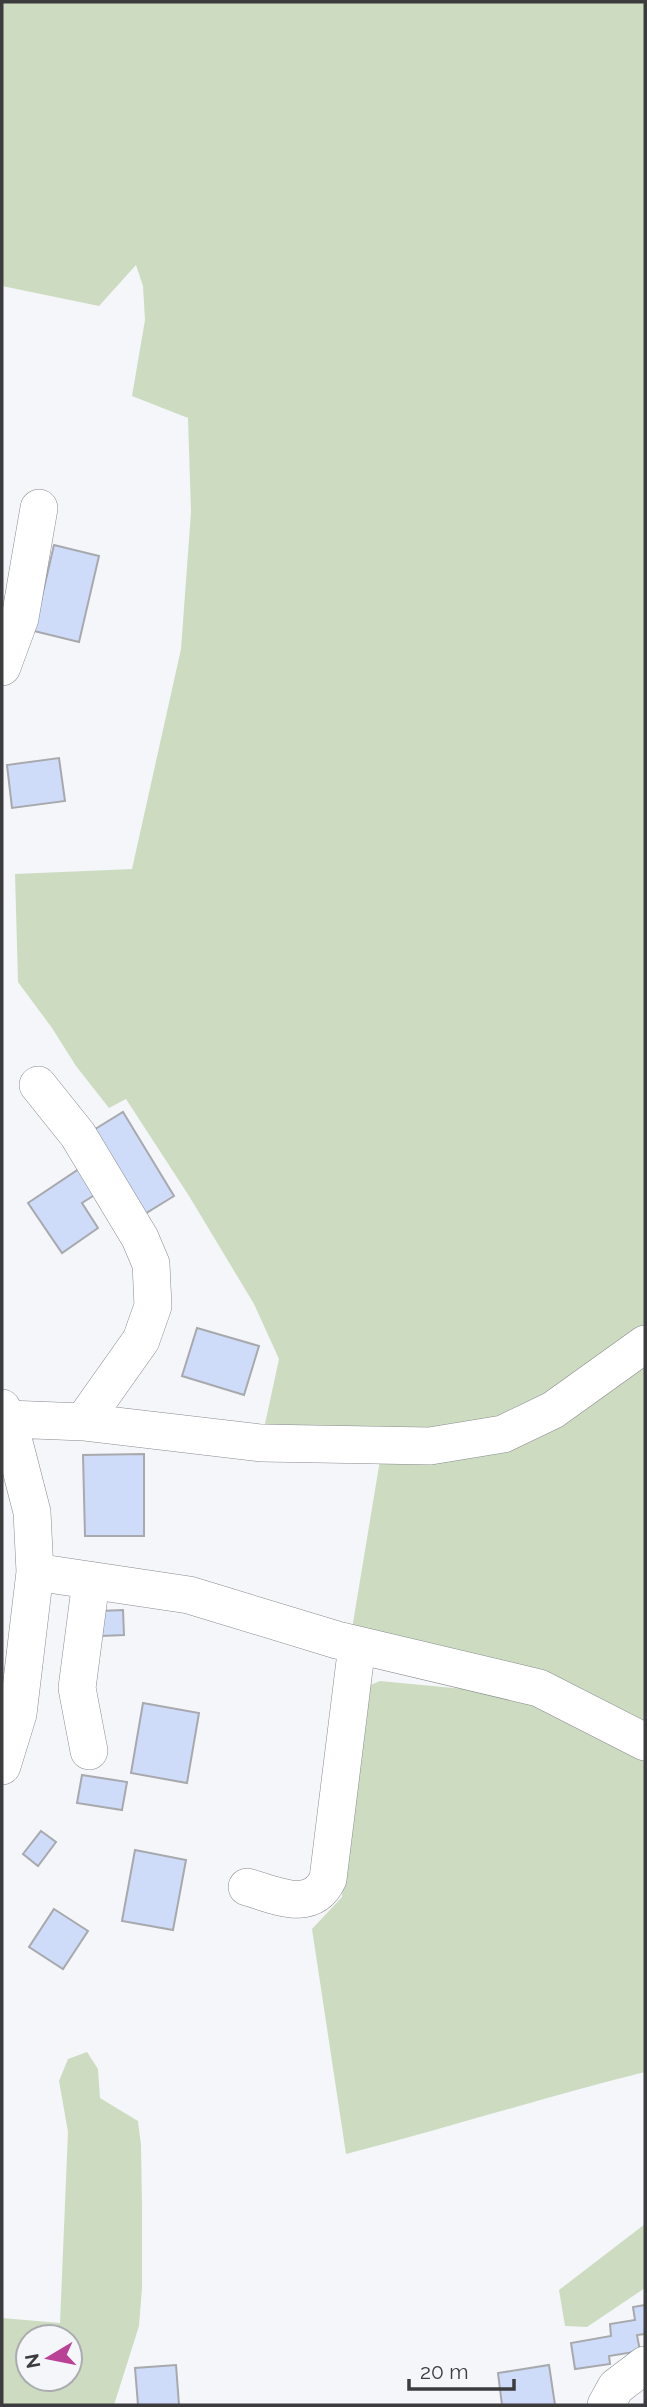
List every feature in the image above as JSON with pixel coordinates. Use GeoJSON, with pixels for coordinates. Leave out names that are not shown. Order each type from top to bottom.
{"type":"FeatureCollection","features":[{"type":"Feature","properties":{"kind":"street"},"geometry":{"type":"LineString","coordinates":[[2,667],[20,618],[39,508]]}},
{"type":"Feature","properties":{"kind":"street"},"geometry":{"type":"LineString","coordinates":[[38,1085],[78,1135],[140,1238],[151,1264],[153,1306],[141,1340],[83,1422]]}},
{"type":"Feature","properties":{"kind":"street"},"geometry":{"type":"LineString","coordinates":[[2,1766],[18,1714],[13,1665],[35,1572],[32,1512],[10,1460],[5,1413],[261,1443],[430,1446],[503,1434],[553,1410],[645,1343]]}},
{"type":"Feature","properties":{"kind":"street"},"geometry":{"type":"LineString","coordinates":[[35,1572],[189,1595],[357,1645],[539,1688],[645,1742]]}},
{"type":"Feature","properties":{"kind":"street"},"geometry":{"type":"LineString","coordinates":[[89,1751],[77,1688],[92,1581]]}},
{"type":"Feature","properties":{"kind":"street"},"geometry":{"type":"LineString","coordinates":[[247,1887],[304,1900],[312,1899],[323,1889],[328,1879],[357,1645]]}},
{"type":"Feature","properties":{"kind":"street"},"geometry":{"type":"LineString","coordinates":[[586,2405],[606,2405],[616,2387],[645,2365]]}},
{"type":"Feature","properties":{"kind":"green space"},"geometry":{"type":"Polygon","coordinates":[[[2,2],[645,2],[645,1332],[497,1428],[263,1433],[279,1359],[254,1304],[126,1099],[109,1108],[76,1066],[18,982],[15,874],[132,869],[181,649],[191,512],[188,418],[132,396],[145,320],[143,286],[136,265],[99,306],[2,286],[2,2]]]}},
{"type":"Feature","properties":{"kind":"green space"},"geometry":{"type":"Polygon","coordinates":[[[645,1355],[645,1728],[351,1635],[381,1454],[419,1454],[645,1355]]]}},
{"type":"Feature","properties":{"kind":"green space"},"geometry":{"type":"Polygon","coordinates":[[[380,1681],[485,1691],[531,1702],[645,1759],[645,2072],[346,2154],[312,1929],[342,1897],[348,1826],[368,1686],[380,1681]]]}},
{"type":"Feature","properties":{"kind":"green space"},"geometry":{"type":"Polygon","coordinates":[[[87,2052],[98,2069],[100,2098],[138,2121],[142,2205],[139,2326],[114,2405],[2,2405],[2,2318],[60,2323],[68,2132],[59,2081],[68,2059],[87,2052]]]}},
{"type":"Feature","properties":{"kind":"green space"},"geometry":{"type":"Polygon","coordinates":[[[645,2224],[645,2288],[587,2327],[565,2326],[559,2290],[645,2224]]]}},
{"type":"Feature","properties":{"kind":"building"},"geometry":{"type":"Polygon","coordinates":[[[54,545],[99,556],[79,642],[34,631],[54,545]]]}},
{"type":"Feature","properties":{"kind":"building"},"geometry":{"type":"Polygon","coordinates":[[[59,758],[65,801],[12,808],[7,765],[59,758]]]}},
{"type":"Feature","properties":{"kind":"building"},"geometry":{"type":"Polygon","coordinates":[[[123,1112],[174,1196],[143,1215],[92,1131],[123,1112]]]}},
{"type":"Feature","properties":{"kind":"building"},"geometry":{"type":"Polygon","coordinates":[[[79,1169],[96,1194],[82,1203],[98,1228],[62,1253],[28,1203],[79,1169]]]}},
{"type":"Feature","properties":{"kind":"building"},"geometry":{"type":"Polygon","coordinates":[[[197,1328],[259,1346],[244,1395],[182,1376],[197,1328]]]}},
{"type":"Feature","properties":{"kind":"building"},"geometry":{"type":"Polygon","coordinates":[[[144,1454],[144,1536],[85,1536],[83,1455],[144,1454]]]}},
{"type":"Feature","properties":{"kind":"building"},"geometry":{"type":"Polygon","coordinates":[[[123,1610],[124,1635],[101,1636],[100,1611],[123,1610]]]}},
{"type":"Feature","properties":{"kind":"building"},"geometry":{"type":"Polygon","coordinates":[[[143,1703],[199,1713],[187,1783],[131,1773],[143,1703]]]}},
{"type":"Feature","properties":{"kind":"building"},"geometry":{"type":"Polygon","coordinates":[[[82,1775],[127,1782],[122,1810],[77,1803],[82,1775]]]}},
{"type":"Feature","properties":{"kind":"building"},"geometry":{"type":"Polygon","coordinates":[[[41,1831],[56,1842],[38,1866],[23,1854],[41,1831]]]}},
{"type":"Feature","properties":{"kind":"building"},"geometry":{"type":"Polygon","coordinates":[[[135,1850],[186,1860],[173,1930],[122,1921],[135,1850]]]}},
{"type":"Feature","properties":{"kind":"building"},"geometry":{"type":"Polygon","coordinates":[[[54,1909],[88,1931],[63,1969],[29,1947],[54,1909]]]}},
{"type":"Feature","properties":{"kind":"building"},"geometry":{"type":"Polygon","coordinates":[[[645,2305],[645,2334],[637,2335],[640,2351],[609,2356],[610,2364],[575,2369],[571,2343],[611,2336],[610,2324],[635,2320],[633,2307],[645,2305]]]}},
{"type":"Feature","properties":{"kind":"building"},"geometry":{"type":"Polygon","coordinates":[[[176,2365],[179,2405],[138,2405],[135,2368],[176,2365]]]}},
{"type":"Feature","properties":{"kind":"building"},"geometry":{"type":"Polygon","coordinates":[[[549,2365],[555,2405],[502,2405],[498,2373],[549,2365]]]}}]}
